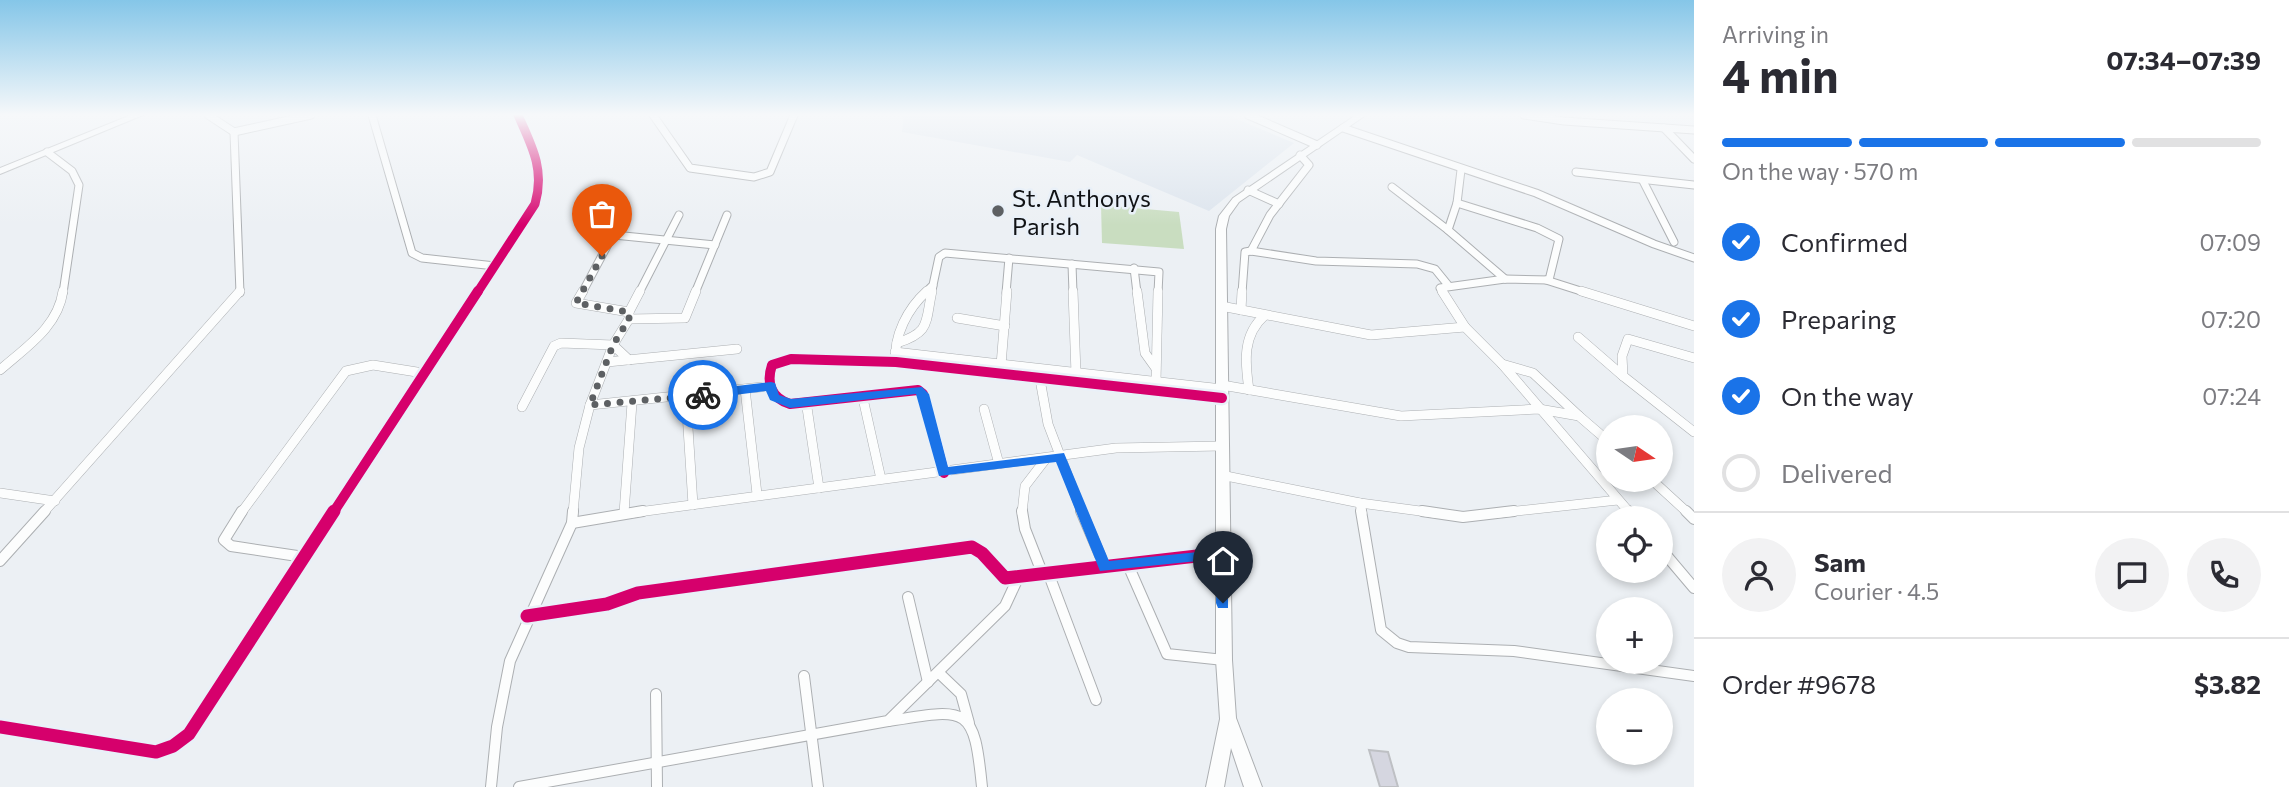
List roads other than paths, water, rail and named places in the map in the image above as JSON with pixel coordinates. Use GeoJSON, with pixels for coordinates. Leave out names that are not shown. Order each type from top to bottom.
{"type":"FeatureCollection","features":[{"type":"Feature","properties":{"kind":"main road"},"geometry":{"type":"LineString","coordinates":[[0,171],[47,152]]}},
{"type":"Feature","properties":{"kind":"main road"},"geometry":{"type":"LineString","coordinates":[[1215,787],[1228,718],[1224,660],[1221,475],[1224,216],[1248,190],[1306,152]]}},
{"type":"Feature","properties":{"kind":"main road"},"geometry":{"type":"LineString","coordinates":[[1228,718],[1252,787]]}},
{"type":"Feature","properties":{"kind":"street"},"geometry":{"type":"LineString","coordinates":[[0,370],[48,327],[61,309],[79,185],[72,171],[47,152]]}},
{"type":"Feature","properties":{"kind":"street"},"geometry":{"type":"LineString","coordinates":[[0,561],[240,293],[235,152]]}},
{"type":"Feature","properties":{"kind":"street"},"geometry":{"type":"LineString","coordinates":[[383,152],[412,253],[422,258],[495,266]]}},
{"type":"Feature","properties":{"kind":"street"},"geometry":{"type":"LineString","coordinates":[[0,727],[156,752],[173,746],[189,734],[535,204],[540,191],[541,166],[535,152]]}},
{"type":"Feature","properties":{"kind":"street"},"geometry":{"type":"LineString","coordinates":[[679,152],[690,168],[754,177],[770,172],[779,152]]}},
{"type":"Feature","properties":{"kind":"street"},"geometry":{"type":"LineString","coordinates":[[1410,152],[1535,192],[1651,244],[1694,258]]}},
{"type":"Feature","properties":{"kind":"street"},"geometry":{"type":"LineString","coordinates":[[1251,251],[1309,161],[1300,155]]}},
{"type":"Feature","properties":{"kind":"street"},"geometry":{"type":"LineString","coordinates":[[1284,165],[1300,174]]}},
{"type":"Feature","properties":{"kind":"street"},"geometry":{"type":"LineString","coordinates":[[1448,230],[1457,203],[1461,170]]}},
{"type":"Feature","properties":{"kind":"street"},"geometry":{"type":"LineString","coordinates":[[1576,172],[1694,185]]}},
{"type":"Feature","properties":{"kind":"street"},"geometry":{"type":"LineString","coordinates":[[1643,181],[1674,242]]}},
{"type":"Feature","properties":{"kind":"street"},"geometry":{"type":"LineString","coordinates":[[1392,187],[1448,230],[1504,279]]}},
{"type":"Feature","properties":{"kind":"street"},"geometry":{"type":"LineString","coordinates":[[1248,190],[1279,204]]}},
{"type":"Feature","properties":{"kind":"street"},"geometry":{"type":"LineString","coordinates":[[1457,203],[1558,237],[1551,278],[1546,280]]}},
{"type":"Feature","properties":{"kind":"street"},"geometry":{"type":"LineString","coordinates":[[491,787],[505,684],[527,615],[572,523],[579,447],[590,405],[613,345],[679,215]]}},
{"type":"Feature","properties":{"kind":"street"},"geometry":{"type":"LineString","coordinates":[[622,218],[576,303],[629,315],[685,318],[727,215]]}},
{"type":"Feature","properties":{"kind":"street"},"geometry":{"type":"LineString","coordinates":[[614,235],[715,245]]}},
{"type":"Feature","properties":{"kind":"street"},"geometry":{"type":"LineString","coordinates":[[1241,310],[1241,265],[1245,253],[1251,251],[1316,261],[1418,264],[1435,269],[1448,285]]}},
{"type":"Feature","properties":{"kind":"street"},"geometry":{"type":"LineString","coordinates":[[896,352],[919,336],[923,330],[939,257],[945,253],[1154,270],[1160,276],[1156,293],[1156,382]]}},
{"type":"Feature","properties":{"kind":"street"},"geometry":{"type":"LineString","coordinates":[[1001,365],[1009,258]]}},
{"type":"Feature","properties":{"kind":"street"},"geometry":{"type":"LineString","coordinates":[[1072,264],[1076,374]]}},
{"type":"Feature","properties":{"kind":"street"},"geometry":{"type":"LineString","coordinates":[[1134,268],[1145,353],[1155,367]]}},
{"type":"Feature","properties":{"kind":"street"},"geometry":{"type":"LineString","coordinates":[[1623,506],[1502,364],[1465,327],[1440,292],[1440,288],[1504,279],[1546,280],[1694,326]]}},
{"type":"Feature","properties":{"kind":"street"},"geometry":{"type":"LineString","coordinates":[[896,352],[909,310],[933,285]]}},
{"type":"Feature","properties":{"kind":"street"},"geometry":{"type":"LineString","coordinates":[[1221,306],[1371,335],[1465,327]]}},
{"type":"Feature","properties":{"kind":"street"},"geometry":{"type":"LineString","coordinates":[[1250,390],[1247,341],[1255,321],[1265,315]]}},
{"type":"Feature","properties":{"kind":"street"},"geometry":{"type":"LineString","coordinates":[[957,318],[1004,326]]}},
{"type":"Feature","properties":{"kind":"street"},"geometry":{"type":"LineString","coordinates":[[1578,337],[1694,432]]}},
{"type":"Feature","properties":{"kind":"street"},"geometry":{"type":"LineString","coordinates":[[1623,376],[1622,356],[1628,339],[1694,358]]}},
{"type":"Feature","properties":{"kind":"street"},"geometry":{"type":"LineString","coordinates":[[522,407],[554,346],[561,343],[613,345],[629,360]]}},
{"type":"Feature","properties":{"kind":"street"},"geometry":{"type":"LineString","coordinates":[[607,362],[737,349]]}},
{"type":"Feature","properties":{"kind":"street"},"geometry":{"type":"LineString","coordinates":[[944,473],[923,394],[911,389],[780,402],[774,397],[770,370],[778,362],[791,359],[896,352],[971,366],[1109,381],[1222,391],[1250,390],[1401,416],[1539,410],[1579,416]]}},
{"type":"Feature","properties":{"kind":"street"},"geometry":{"type":"LineString","coordinates":[[1502,364],[1533,373],[1596,431]]}},
{"type":"Feature","properties":{"kind":"street"},"geometry":{"type":"LineString","coordinates":[[304,557],[231,546],[224,540],[228,530],[346,371],[354,366],[365,365],[423,373]]}},
{"type":"Feature","properties":{"kind":"street"},"geometry":{"type":"LineString","coordinates":[[971,366],[1001,365],[1039,373],[1076,374],[1109,381],[1156,382],[1222,391]]}},
{"type":"Feature","properties":{"kind":"street"},"geometry":{"type":"LineString","coordinates":[[1039,373],[1041,400],[1060,457],[1105,567]]}},
{"type":"Feature","properties":{"kind":"street"},"geometry":{"type":"LineString","coordinates":[[590,405],[632,403],[771,386]]}},
{"type":"Feature","properties":{"kind":"street"},"geometry":{"type":"LineString","coordinates":[[745,389],[757,494]]}},
{"type":"Feature","properties":{"kind":"street"},"geometry":{"type":"LineString","coordinates":[[862,394],[881,479]]}},
{"type":"Feature","properties":{"kind":"street"},"geometry":{"type":"LineString","coordinates":[[686,397],[693,505]]}},
{"type":"Feature","properties":{"kind":"street"},"geometry":{"type":"LineString","coordinates":[[806,401],[819,488]]}},
{"type":"Feature","properties":{"kind":"street"},"geometry":{"type":"LineString","coordinates":[[624,513],[632,403]]}},
{"type":"Feature","properties":{"kind":"street"},"geometry":{"type":"LineString","coordinates":[[984,409],[999,464]]}},
{"type":"Feature","properties":{"kind":"street"},"geometry":{"type":"LineString","coordinates":[[572,523],[757,494],[944,473],[1149,444],[1221,446]]}},
{"type":"Feature","properties":{"kind":"street"},"geometry":{"type":"LineString","coordinates":[[1046,458],[1026,477],[1023,521],[1096,701]]}},
{"type":"Feature","properties":{"kind":"street"},"geometry":{"type":"LineString","coordinates":[[1221,475],[1360,503],[1463,517],[1618,500]]}},
{"type":"Feature","properties":{"kind":"street"},"geometry":{"type":"LineString","coordinates":[[1665,492],[1694,519]]}},
{"type":"Feature","properties":{"kind":"street"},"geometry":{"type":"LineString","coordinates":[[0,493],[55,501]]}},
{"type":"Feature","properties":{"kind":"street"},"geometry":{"type":"LineString","coordinates":[[1360,503],[1381,631],[1397,643],[1409,647],[1514,651],[1595,660],[1694,676]]}},
{"type":"Feature","properties":{"kind":"street"},"geometry":{"type":"LineString","coordinates":[[527,615],[607,604],[638,593],[972,547],[980,550],[999,576],[1018,579],[1223,553]]}},
{"type":"Feature","properties":{"kind":"street"},"geometry":{"type":"LineString","coordinates":[[1673,563],[1694,588]]}},
{"type":"Feature","properties":{"kind":"street"},"geometry":{"type":"LineString","coordinates":[[1128,565],[1167,654],[1224,660]]}},
{"type":"Feature","properties":{"kind":"street"},"geometry":{"type":"LineString","coordinates":[[888,721],[1005,606],[1018,579]]}},
{"type":"Feature","properties":{"kind":"street"},"geometry":{"type":"LineString","coordinates":[[908,597],[928,682]]}},
{"type":"Feature","properties":{"kind":"street"},"geometry":{"type":"LineString","coordinates":[[939,673],[961,694],[969,723],[975,733],[982,787]]}},
{"type":"Feature","properties":{"kind":"street"},"geometry":{"type":"LineString","coordinates":[[804,676],[818,787]]}},
{"type":"Feature","properties":{"kind":"street"},"geometry":{"type":"LineString","coordinates":[[656,694],[657,787]]}},
{"type":"Feature","properties":{"kind":"street"},"geometry":{"type":"LineString","coordinates":[[519,787],[888,721],[950,713],[969,723]]}},
{"type":"Feature","properties":{"kind":"place","name":"St. Anthonys Parish"},"geometry":{"type":"Point","coordinates":[998,211]}}]}
